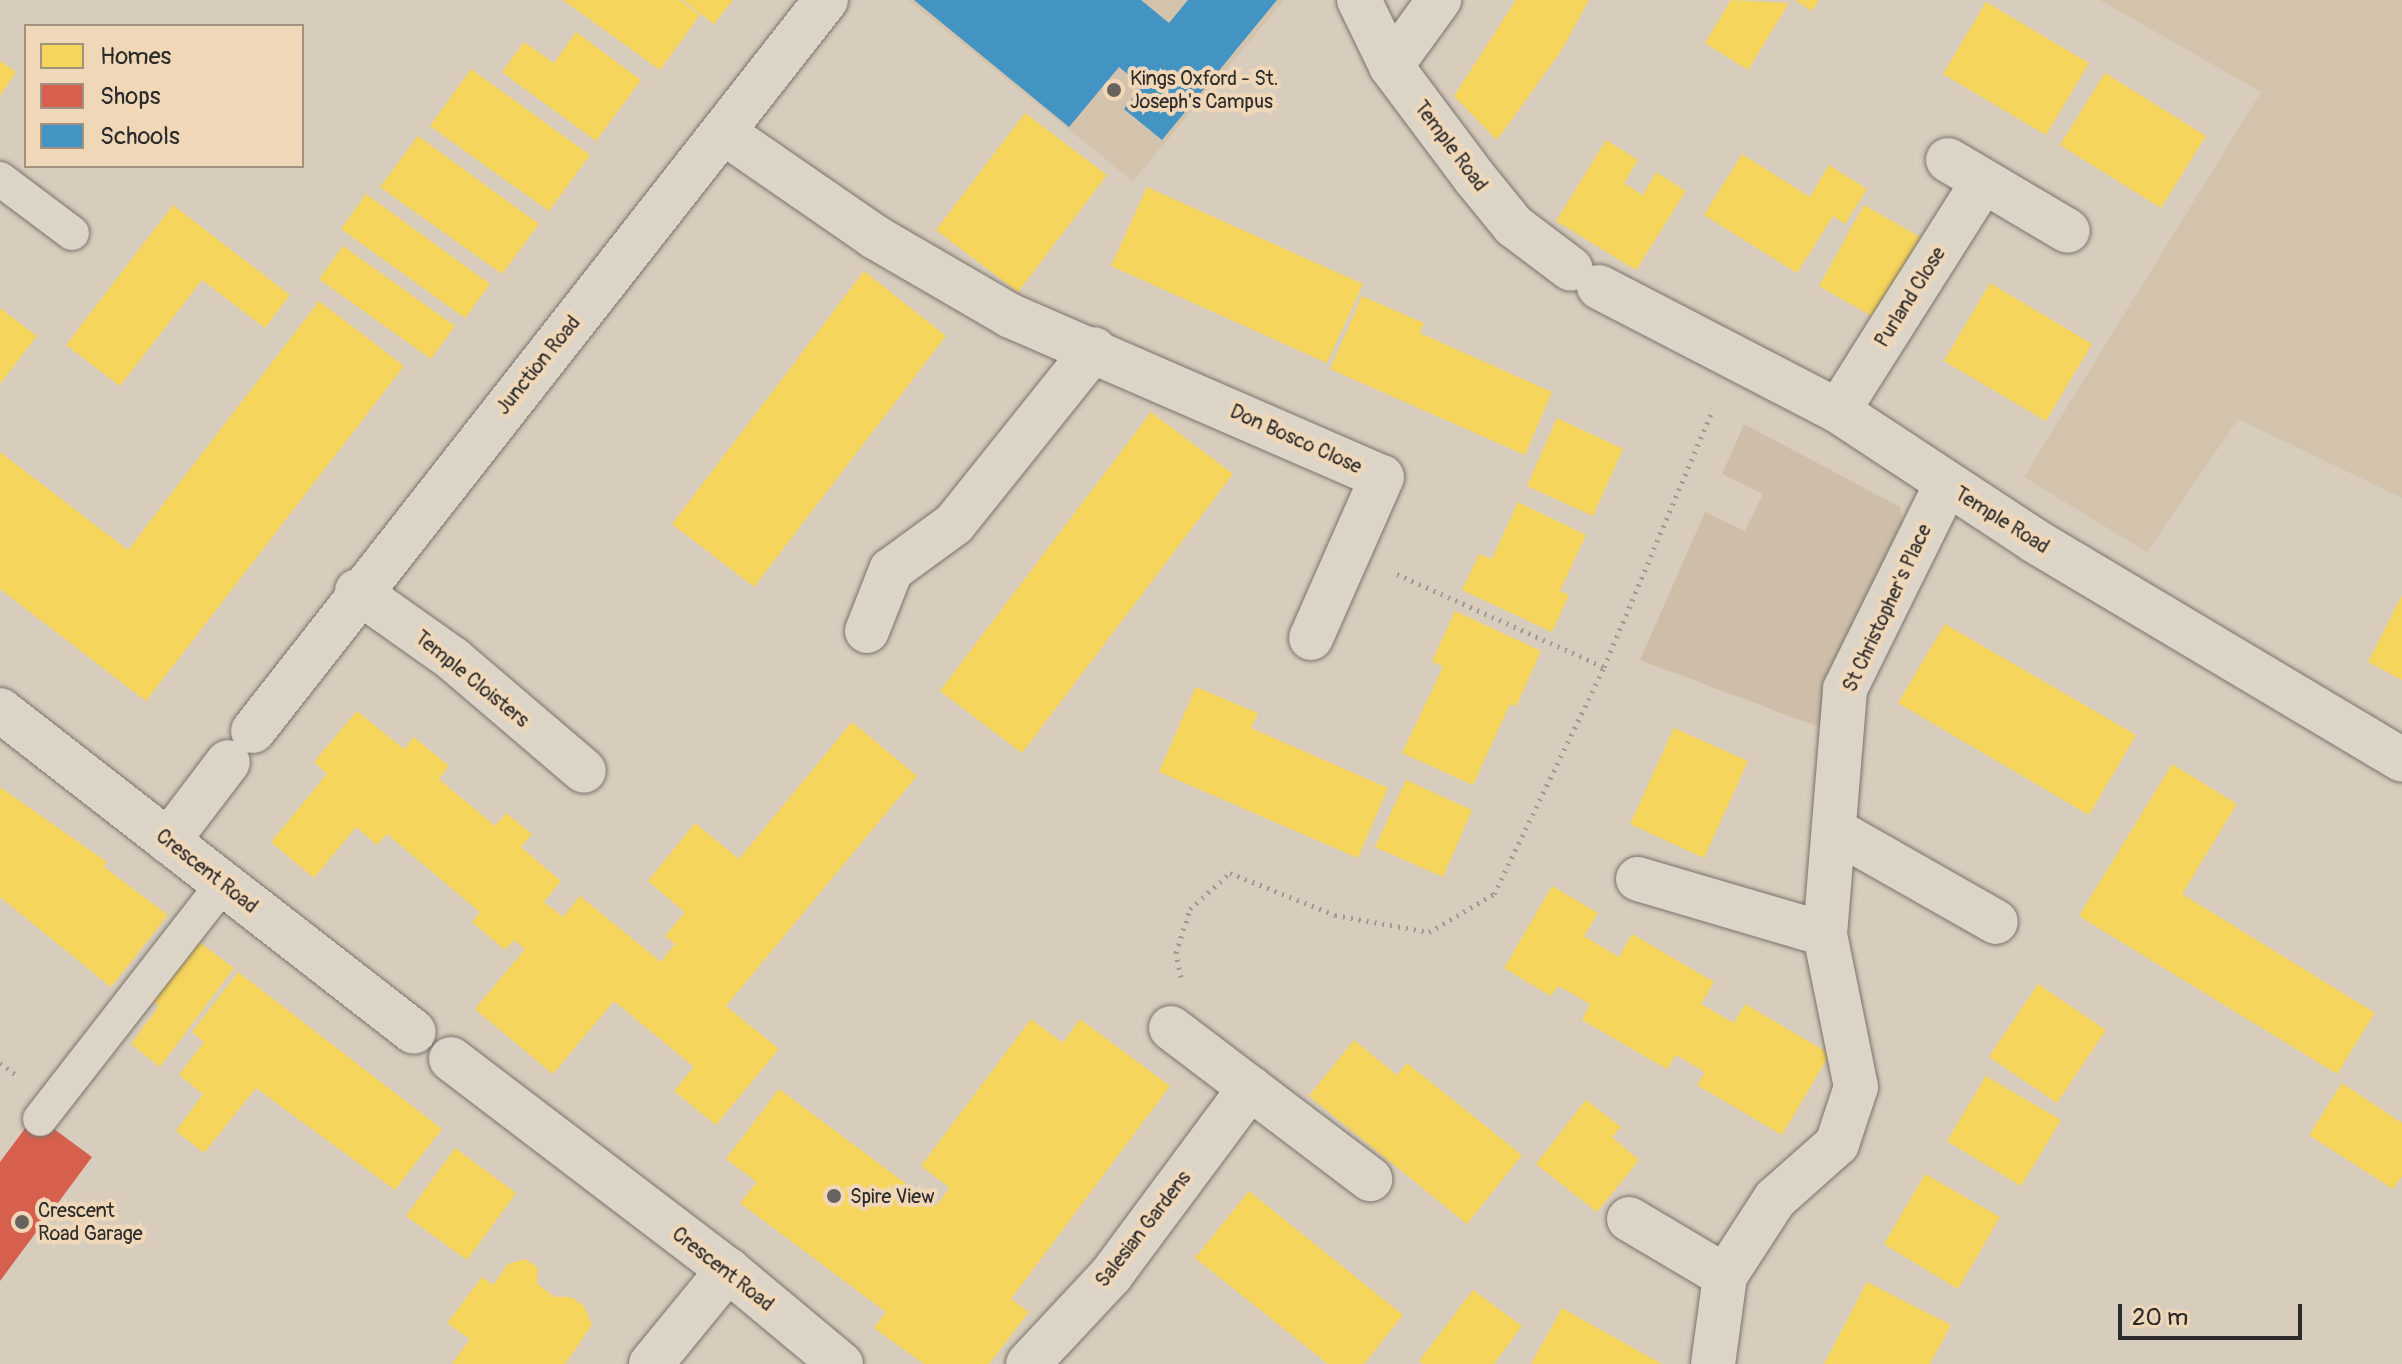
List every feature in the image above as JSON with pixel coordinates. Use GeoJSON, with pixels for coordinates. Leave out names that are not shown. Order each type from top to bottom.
{"type":"FeatureCollection","features":[{"type":"Feature","properties":{"kind":"street","name":"Junction Road"},"geometry":{"type":"LineString","coordinates":[[168,841],[357,591],[826,0]]}},
{"type":"Feature","properties":{"kind":"street","name":"Temple Road"},"geometry":{"type":"LineString","coordinates":[[1359,0],[1391,66],[1514,226],[1585,278],[1734,360],[1838,411],[1946,485],[2402,760]]}},
{"type":"Feature","properties":{"kind":"street"},"geometry":{"type":"LineString","coordinates":[[1391,66],[1439,0]]}},
{"type":"Feature","properties":{"kind":"street","name":"Don Bosco Close"},"geometry":{"type":"LineString","coordinates":[[723,132],[916,261],[1011,316],[1094,349],[1382,477],[1311,638]]}},
{"type":"Feature","properties":{"kind":"street","name":"Purland Close"},"geometry":{"type":"LineString","coordinates":[[1838,411],[1965,172],[2068,231]]}},
{"type":"Feature","properties":{"kind":"street"},"geometry":{"type":"LineString","coordinates":[[867,631],[891,570],[954,524],[1094,349]]}},
{"type":"Feature","properties":{"kind":"street","name":"St Christopher's Place"},"geometry":{"type":"LineString","coordinates":[[1713,1364],[1725,1276],[1775,1199],[1837,1144],[1856,1087],[1825,934],[1845,689],[1946,485]]}},
{"type":"Feature","properties":{"kind":"street","name":"Temple Cloisters"},"geometry":{"type":"LineString","coordinates":[[357,591],[453,659],[584,771]]}},
{"type":"Feature","properties":{"kind":"street","name":"Crescent Road"},"geometry":{"type":"LineString","coordinates":[[0,710],[414,1032]]}},
{"type":"Feature","properties":{"kind":"street"},"geometry":{"type":"LineString","coordinates":[[1834,830],[1996,922]]}},
{"type":"Feature","properties":{"kind":"street"},"geometry":{"type":"LineString","coordinates":[[1638,879],[1825,934]]}},
{"type":"Feature","properties":{"kind":"street"},"geometry":{"type":"LineString","coordinates":[[1171,1028],[1370,1179]]}},
{"type":"Feature","properties":{"kind":"street","name":"Crescent Road"},"geometry":{"type":"LineString","coordinates":[[451,1059],[728,1270],[841,1364]]}},
{"type":"Feature","properties":{"kind":"street","name":"Salesian Gardens"},"geometry":{"type":"LineString","coordinates":[[1028,1364],[1111,1275],[1250,1088]]}},
{"type":"Feature","properties":{"kind":"street"},"geometry":{"type":"LineString","coordinates":[[1629,1219],[1725,1276]]}},
{"type":"Feature","properties":{"kind":"street"},"geometry":{"type":"LineString","coordinates":[[651,1364],[728,1270]]}},
{"type":"Feature","properties":{"kind":"lane"},"geometry":{"type":"LineString","coordinates":[[0,179],[72,233]]}},
{"type":"Feature","properties":{"kind":"lane"},"geometry":{"type":"LineString","coordinates":[[40,1119],[223,884]]}},
{"type":"Feature","properties":{"kind":"path"},"geometry":{"type":"LineString","coordinates":[[1171,1028],[1187,1002],[1176,953],[1190,909],[1230,873],[1335,915],[1429,932],[1494,894],[1604,667],[1734,360]]}},
{"type":"Feature","properties":{"kind":"path"},"geometry":{"type":"LineString","coordinates":[[1351,553],[1604,667]]}},
{"type":"Feature","properties":{"kind":"shaded area","name":"Kings Oxford - St. Joseph's Campus"},"geometry":{"type":"Polygon","coordinates":[[[908,0],[1284,0],[1133,181],[908,0]]]}},
{"type":"Feature","properties":{"kind":"shaded area"},"geometry":{"type":"Polygon","coordinates":[[[2100,0],[2402,0],[2402,498],[2238,419],[2147,552],[2024,477],[2261,92],[2100,0]]]}},
{"type":"Feature","properties":{"kind":"shaded area"},"geometry":{"type":"Polygon","coordinates":[[[1744,424],[1900,507],[1905,534],[1824,729],[1640,660],[1705,512],[1745,531],[1763,494],[1722,474],[1744,424]]]}},
{"type":"Feature","properties":{"kind":"building: Homes"},"geometry":{"type":"Polygon","coordinates":[[[563,0],[680,0],[700,15],[660,70],[563,0]]]}},
{"type":"Feature","properties":{"kind":"building: Homes"},"geometry":{"type":"Polygon","coordinates":[[[683,0],[733,0],[714,24],[683,0]]]}},
{"type":"Feature","properties":{"kind":"building: Homes"},"geometry":{"type":"Polygon","coordinates":[[[1516,0],[1589,0],[1561,51],[1497,140],[1454,96],[1516,0]]]}},
{"type":"Feature","properties":{"kind":"building: Homes"},"geometry":{"type":"Polygon","coordinates":[[[1731,0],[1789,3],[1748,70],[1705,43],[1731,0]]]}},
{"type":"Feature","properties":{"kind":"building: Homes"},"geometry":{"type":"Polygon","coordinates":[[[1795,0],[1819,0],[1812,11],[1795,0]]]}},
{"type":"Feature","properties":{"kind":"building: Homes"},"geometry":{"type":"Polygon","coordinates":[[[1986,2],[2089,63],[2046,135],[1943,74],[1986,2]]]}},
{"type":"Feature","properties":{"kind":"building: Homes"},"geometry":{"type":"Polygon","coordinates":[[[576,32],[641,80],[596,141],[502,72],[524,42],[554,63],[576,32]]]}},
{"type":"Feature","properties":{"kind":"building: Homes"},"geometry":{"type":"Polygon","coordinates":[[[0,61],[16,72],[0,96],[0,61]]]}},
{"type":"Feature","properties":{"kind":"building: Homes"},"geometry":{"type":"Polygon","coordinates":[[[471,69],[590,155],[549,211],[430,126],[471,69]]]}},
{"type":"Feature","properties":{"kind":"building: Homes"},"geometry":{"type":"Polygon","coordinates":[[[2105,73],[2206,136],[2161,208],[2060,145],[2105,73]]]}},
{"type":"Feature","properties":{"kind":"building: Homes"},"geometry":{"type":"Polygon","coordinates":[[[1025,113],[1107,175],[1018,292],[936,230],[1025,113]]]}},
{"type":"Feature","properties":{"kind":"building: Homes"},"geometry":{"type":"Polygon","coordinates":[[[418,136],[539,224],[502,274],[380,187],[418,136]]]}},
{"type":"Feature","properties":{"kind":"building: Homes"},"geometry":{"type":"Polygon","coordinates":[[[1606,140],[1638,160],[1624,183],[1643,195],[1656,172],[1686,191],[1636,270],[1556,221],[1606,140]]]}},
{"type":"Feature","properties":{"kind":"building: Homes"},"geometry":{"type":"Polygon","coordinates":[[[1742,154],[1810,197],[1829,165],[1867,189],[1845,224],[1833,216],[1797,273],[1704,215],[1742,154]]]}},
{"type":"Feature","properties":{"kind":"building: Homes"},"geometry":{"type":"Polygon","coordinates":[[[1147,187],[1363,284],[1327,363],[1111,266],[1147,187]]]}},
{"type":"Feature","properties":{"kind":"building: Homes"},"geometry":{"type":"Polygon","coordinates":[[[366,194],[490,284],[465,318],[341,229],[366,194]]]}},
{"type":"Feature","properties":{"kind":"building: Homes"},"geometry":{"type":"Polygon","coordinates":[[[173,205],[290,295],[265,328],[202,280],[120,386],[66,345],[173,205]]]}},
{"type":"Feature","properties":{"kind":"building: Homes"},"geometry":{"type":"Polygon","coordinates":[[[1864,205],[1920,237],[1875,318],[1819,286],[1864,205]]]}},
{"type":"Feature","properties":{"kind":"building: Homes"},"geometry":{"type":"Polygon","coordinates":[[[343,246],[455,326],[431,359],[319,279],[343,246]]]}},
{"type":"Feature","properties":{"kind":"building: Homes"},"geometry":{"type":"Polygon","coordinates":[[[864,271],[946,336],[754,587],[672,524],[864,271]]]}},
{"type":"Feature","properties":{"kind":"building: Homes"},"geometry":{"type":"Polygon","coordinates":[[[1990,283],[2092,344],[2046,421],[1944,361],[1990,283]]]}},
{"type":"Feature","properties":{"kind":"building: Homes"},"geometry":{"type":"Polygon","coordinates":[[[1362,296],[1424,323],[1420,333],[1552,392],[1525,455],[1330,369],[1362,296]]]}},
{"type":"Feature","properties":{"kind":"building: Homes"},"geometry":{"type":"Polygon","coordinates":[[[319,301],[404,366],[146,701],[0,589],[0,452],[128,550],[319,301]]]}},
{"type":"Feature","properties":{"kind":"building: Homes"},"geometry":{"type":"Polygon","coordinates":[[[0,308],[37,336],[0,384],[0,308]]]}},
{"type":"Feature","properties":{"kind":"building: Homes"},"geometry":{"type":"Polygon","coordinates":[[[1151,412],[1233,474],[1022,753],[940,691],[1151,412]]]}},
{"type":"Feature","properties":{"kind":"building: Homes"},"geometry":{"type":"Polygon","coordinates":[[[1557,418],[1623,449],[1593,516],[1527,486],[1557,418]]]}},
{"type":"Feature","properties":{"kind":"building: Homes"},"geometry":{"type":"Polygon","coordinates":[[[1518,502],[1586,535],[1560,591],[1569,595],[1552,632],[1462,590],[1479,554],[1492,559],[1518,502]]]}},
{"type":"Feature","properties":{"kind":"building: Homes"},"geometry":{"type":"Polygon","coordinates":[[[2402,595],[2402,680],[2368,662],[2402,595]]]}},
{"type":"Feature","properties":{"kind":"building: Homes"},"geometry":{"type":"Polygon","coordinates":[[[1455,611],[1541,651],[1516,707],[1510,704],[1473,785],[1402,753],[1443,667],[1432,661],[1455,611]]]}},
{"type":"Feature","properties":{"kind":"building: Homes"},"geometry":{"type":"Polygon","coordinates":[[[1945,624],[2136,735],[2089,815],[1898,703],[1945,624]]]}},
{"type":"Feature","properties":{"kind":"building: Homes"},"geometry":{"type":"Polygon","coordinates":[[[1196,687],[1258,713],[1251,728],[1388,788],[1358,858],[1159,772],[1196,687]]]}},
{"type":"Feature","properties":{"kind":"building: Homes"},"geometry":{"type":"Polygon","coordinates":[[[357,711],[404,749],[414,737],[449,766],[439,779],[495,826],[506,813],[532,834],[521,847],[561,881],[544,902],[563,917],[580,896],[661,962],[675,944],[665,936],[685,912],[648,881],[695,823],[739,859],[852,722],[917,776],[726,1006],[779,1049],[716,1125],[674,1091],[694,1067],[614,1001],[553,1074],[475,1009],[525,949],[514,940],[505,950],[472,922],[480,912],[387,834],[377,845],[356,827],[314,878],[271,842],[327,774],[314,762],[357,711]]]}},
{"type":"Feature","properties":{"kind":"building: Homes"},"geometry":{"type":"Polygon","coordinates":[[[1674,728],[1748,761],[1704,858],[1630,824],[1674,728]]]}},
{"type":"Feature","properties":{"kind":"building: Homes"},"geometry":{"type":"Polygon","coordinates":[[[2172,764],[2237,804],[2182,894],[2375,1013],[2337,1074],[2079,916],[2172,764]]]}},
{"type":"Feature","properties":{"kind":"building: Homes"},"geometry":{"type":"Polygon","coordinates":[[[1406,780],[1472,810],[1443,877],[1375,847],[1406,780]]]}},
{"type":"Feature","properties":{"kind":"building: Homes"},"geometry":{"type":"Polygon","coordinates":[[[0,787],[107,862],[104,867],[168,915],[111,987],[0,897],[0,787]]]}},
{"type":"Feature","properties":{"kind":"building: Homes"},"geometry":{"type":"Polygon","coordinates":[[[1552,886],[1598,913],[1584,936],[1619,957],[1632,934],[1714,982],[1701,1004],[1734,1023],[1745,1004],[1830,1054],[1782,1135],[1697,1085],[1705,1072],[1676,1055],[1667,1069],[1582,1020],[1590,1004],[1558,986],[1551,996],[1504,968],[1552,886]]]}},
{"type":"Feature","properties":{"kind":"building: Homes"},"geometry":{"type":"Polygon","coordinates":[[[190,935],[234,968],[160,1067],[131,1044],[159,1006],[145,996],[190,935]]]}},
{"type":"Feature","properties":{"kind":"building: Homes"},"geometry":{"type":"Polygon","coordinates":[[[238,972],[442,1129],[395,1190],[256,1088],[204,1153],[176,1131],[203,1094],[179,1075],[204,1042],[192,1032],[238,972]]]}},
{"type":"Feature","properties":{"kind":"building: Homes"},"geometry":{"type":"Polygon","coordinates":[[[2038,984],[2106,1030],[2057,1103],[1989,1057],[2038,984]]]}},
{"type":"Feature","properties":{"kind":"building: Homes","name":"Spire View"},"geometry":{"type":"Polygon","coordinates":[[[1031,1019],[1063,1043],[1080,1019],[1170,1086],[1011,1299],[1029,1312],[989,1364],[924,1364],[874,1328],[886,1312],[740,1203],[757,1182],[726,1159],[779,1089],[936,1206],[950,1188],[921,1166],[1031,1019]]]}},
{"type":"Feature","properties":{"kind":"building: Homes"},"geometry":{"type":"Polygon","coordinates":[[[1354,1040],[1397,1075],[1407,1063],[1522,1155],[1467,1224],[1309,1096],[1354,1040]]]}},
{"type":"Feature","properties":{"kind":"building: Homes"},"geometry":{"type":"Polygon","coordinates":[[[1986,1076],[2061,1120],[2021,1186],[1947,1141],[1986,1076]]]}},
{"type":"Feature","properties":{"kind":"building: Homes"},"geometry":{"type":"Polygon","coordinates":[[[2342,1083],[2402,1123],[2402,1176],[2393,1189],[2309,1135],[2342,1083]]]}},
{"type":"Feature","properties":{"kind":"building: Homes"},"geometry":{"type":"Polygon","coordinates":[[[1586,1100],[1621,1127],[1612,1137],[1639,1160],[1597,1212],[1536,1164],[1586,1100]]]}},
{"type":"Feature","properties":{"kind":"building: Homes"},"geometry":{"type":"Polygon","coordinates":[[[455,1148],[516,1193],[467,1260],[406,1216],[455,1148]]]}},
{"type":"Feature","properties":{"kind":"building: Homes"},"geometry":{"type":"Polygon","coordinates":[[[1925,1174],[2000,1217],[1958,1289],[1884,1244],[1925,1174]]]}},
{"type":"Feature","properties":{"kind":"building: Homes"},"geometry":{"type":"Polygon","coordinates":[[[1249,1191],[1403,1315],[1364,1364],[1328,1364],[1195,1258],[1249,1191]]]}},
{"type":"Feature","properties":{"kind":"building: Homes"},"geometry":{"type":"Polygon","coordinates":[[[525,1259],[538,1268],[537,1284],[555,1297],[571,1297],[584,1306],[592,1325],[565,1364],[452,1364],[470,1339],[447,1323],[482,1277],[493,1285],[508,1264],[525,1259]]]}},
{"type":"Feature","properties":{"kind":"building: Homes"},"geometry":{"type":"Polygon","coordinates":[[[1867,1282],[1951,1325],[1930,1364],[1824,1364],[1867,1282]]]}},
{"type":"Feature","properties":{"kind":"building: Homes"},"geometry":{"type":"Polygon","coordinates":[[[1473,1290],[1522,1326],[1494,1364],[1423,1364],[1419,1361],[1473,1290]]]}},
{"type":"Feature","properties":{"kind":"building: Homes"},"geometry":{"type":"Polygon","coordinates":[[[1562,1308],[1601,1330],[1662,1364],[1531,1364],[1562,1308]]]}},
{"type":"Feature","properties":{"kind":"building: Shops","name":"Crescent Road Garage"},"geometry":{"type":"Polygon","coordinates":[[[35,1115],[92,1157],[0,1281],[0,1162],[35,1115]]]}},
{"type":"Feature","properties":{"kind":"building: Schools","name":"Kings Oxford - St. Joseph's Campus"},"geometry":{"type":"Polygon","coordinates":[[[914,0],[1141,0],[1169,23],[1188,0],[1277,0],[1162,140],[1124,109],[1142,86],[1119,67],[1069,127],[914,0]]]}},
{"type":"Feature","properties":{"kind":"place","name":"Kings Oxford - St. Joseph's Campus"},"geometry":{"type":"Point","coordinates":[1114,90]}},
{"type":"Feature","properties":{"kind":"place","name":"Spire View"},"geometry":{"type":"Point","coordinates":[834,1196]}},
{"type":"Feature","properties":{"kind":"place","name":"Crescent Road Garage"},"geometry":{"type":"Point","coordinates":[22,1222]}}]}
